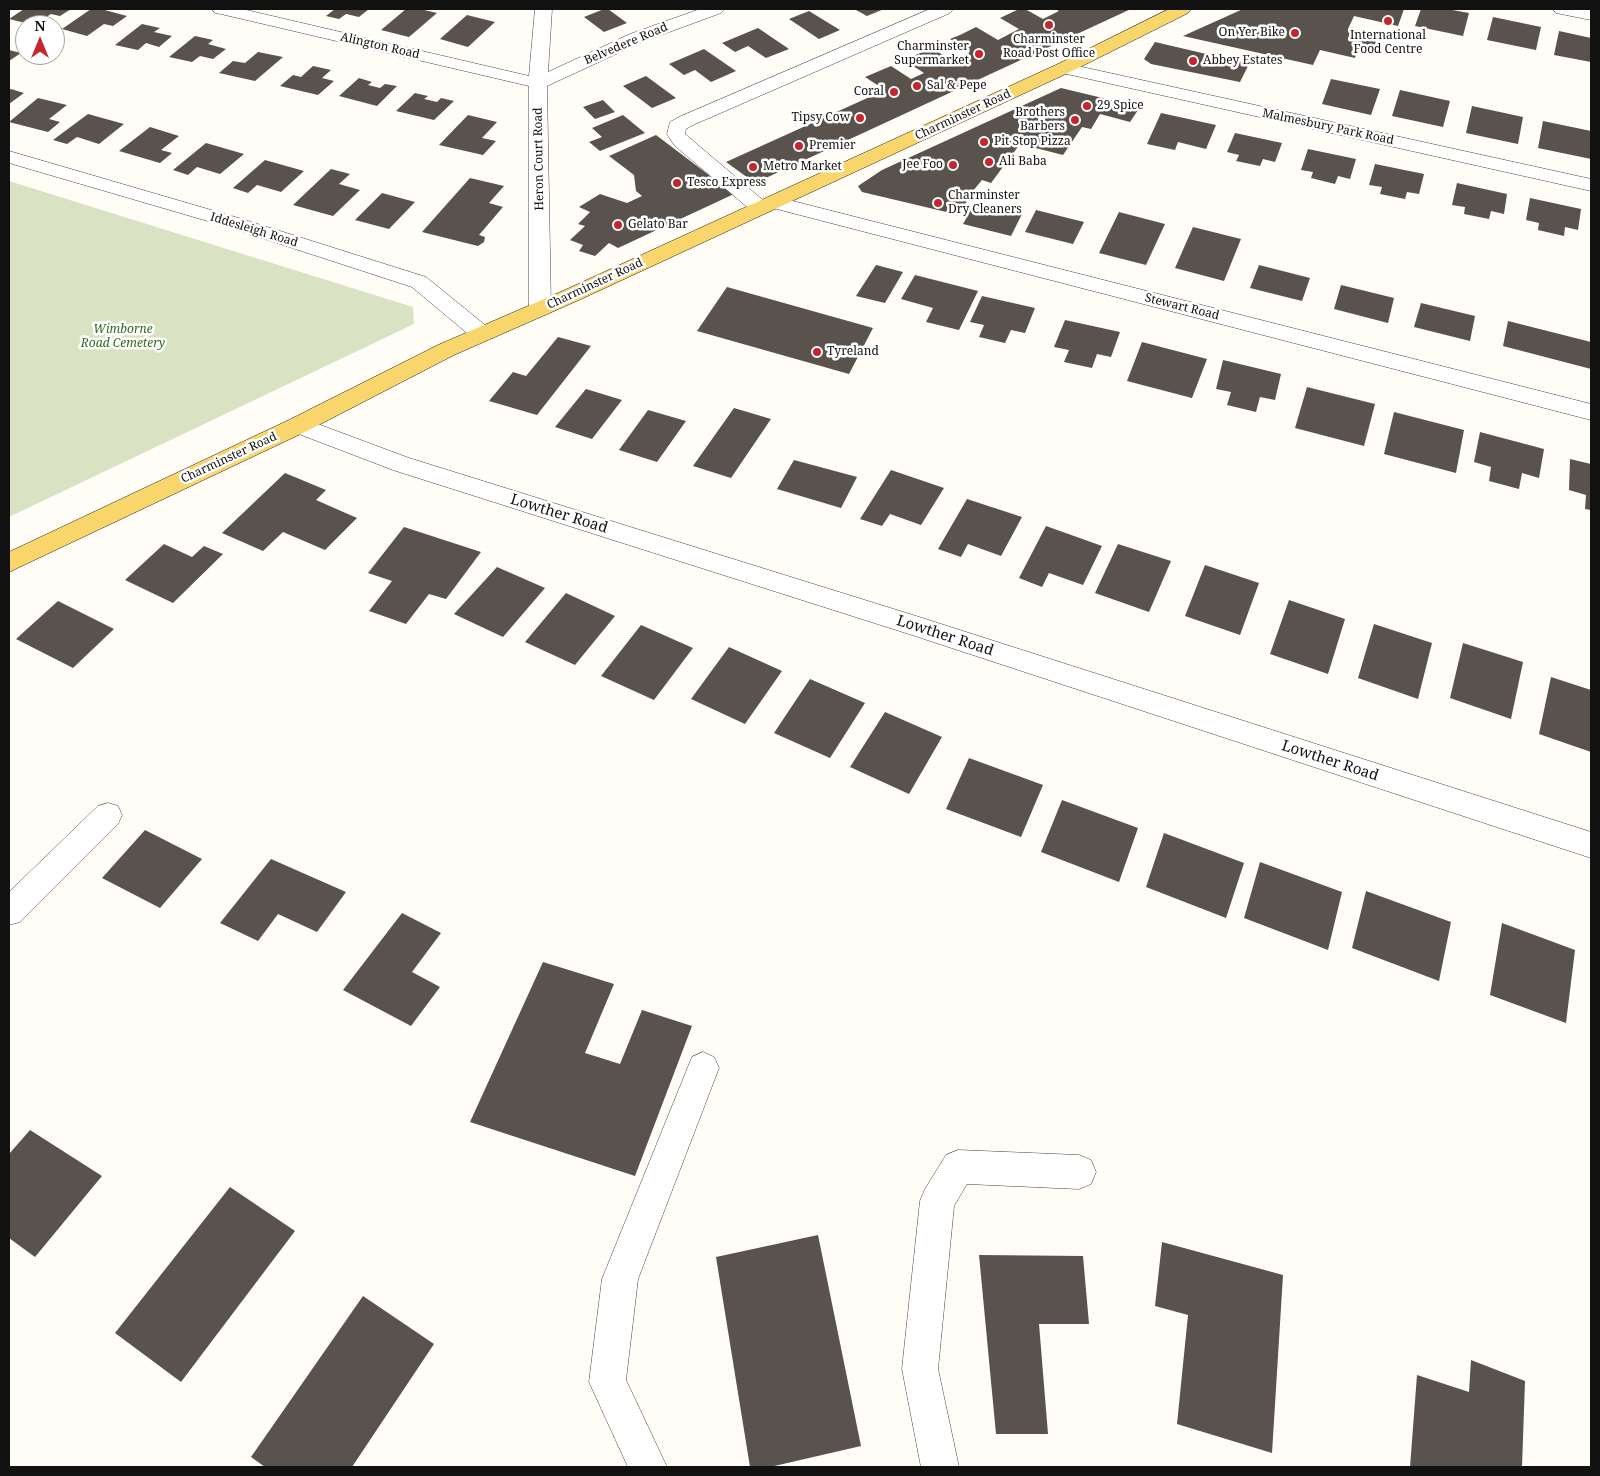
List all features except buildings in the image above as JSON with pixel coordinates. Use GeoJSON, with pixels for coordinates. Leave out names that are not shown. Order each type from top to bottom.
{"type":"FeatureCollection","features":[{"type":"Feature","properties":{"kind":"main road","name":"Charminster Road"},"geometry":{"type":"LineString","coordinates":[[9,563],[299,425],[446,350],[540,309],[1064,68],[1182,9]]}},
{"type":"Feature","properties":{"kind":"street","name":"Alington Road"},"geometry":{"type":"LineString","coordinates":[[221,9],[538,83]]}},
{"type":"Feature","properties":{"kind":"street","name":"Heron Court Road"},"geometry":{"type":"LineString","coordinates":[[540,309],[538,83],[543,9]]}},
{"type":"Feature","properties":{"kind":"street","name":"Belvedere Road"},"geometry":{"type":"LineString","coordinates":[[538,83],[636,38],[715,9]]}},
{"type":"Feature","properties":{"kind":"street"},"geometry":{"type":"LineString","coordinates":[[767,205],[682,141],[676,134],[677,126],[944,9]]}},
{"type":"Feature","properties":{"kind":"street"},"geometry":{"type":"LineString","coordinates":[[1562,9],[1591,15]]}},
{"type":"Feature","properties":{"kind":"street","name":"Malmesbury Park Road"},"geometry":{"type":"LineString","coordinates":[[1064,68],[1591,184]]}},
{"type":"Feature","properties":{"kind":"street","name":"Iddesleigh Road"},"geometry":{"type":"LineString","coordinates":[[9,157],[235,223],[419,282],[482,334]]}},
{"type":"Feature","properties":{"kind":"street","name":"Stewart Road"},"geometry":{"type":"LineString","coordinates":[[767,205],[1591,412]]}},
{"type":"Feature","properties":{"kind":"street","name":"Lowther Road"},"geometry":{"type":"LineString","coordinates":[[299,425],[401,464],[916,626],[1591,845]]}},
{"type":"Feature","properties":{"kind":"street"},"geometry":{"type":"LineString","coordinates":[[9,912],[108,815]]}},
{"type":"Feature","properties":{"kind":"street"},"geometry":{"type":"LineString","coordinates":[[648,1467],[607,1382],[620,1279],[703,1068]]}},
{"type":"Feature","properties":{"kind":"street"},"geometry":{"type":"LineString","coordinates":[[940,1467],[920,1369],[937,1201],[958,1167],[1079,1172]]}},
{"type":"Feature","properties":{"kind":"green space","name":"Wimborne Road Cemetery"},"geometry":{"type":"Polygon","coordinates":[[[9,181],[413,307],[414,324],[9,517],[9,181]]]}},
{"type":"Feature","properties":{"kind":"place","name":"International Food Centre"},"geometry":{"type":"Point","coordinates":[1388,21]}},
{"type":"Feature","properties":{"kind":"place","name":"Charminster Road Post Office"},"geometry":{"type":"Point","coordinates":[1049,25]}},
{"type":"Feature","properties":{"kind":"place","name":"On Yer Bike"},"geometry":{"type":"Point","coordinates":[1295,33]}},
{"type":"Feature","properties":{"kind":"place","name":"Charminster Supermarket"},"geometry":{"type":"Point","coordinates":[979,54]}},
{"type":"Feature","properties":{"kind":"place","name":"Abbey Estates"},"geometry":{"type":"Point","coordinates":[1193,61]}},
{"type":"Feature","properties":{"kind":"place","name":"Sal & Pepe"},"geometry":{"type":"Point","coordinates":[917,86]}},
{"type":"Feature","properties":{"kind":"place","name":"Coral"},"geometry":{"type":"Point","coordinates":[894,92]}},
{"type":"Feature","properties":{"kind":"place","name":"29 Spice"},"geometry":{"type":"Point","coordinates":[1087,106]}},
{"type":"Feature","properties":{"kind":"place","name":"Tipsy Cow"},"geometry":{"type":"Point","coordinates":[860,118]}},
{"type":"Feature","properties":{"kind":"place","name":"Brothers Barbers"},"geometry":{"type":"Point","coordinates":[1075,120]}},
{"type":"Feature","properties":{"kind":"place","name":"Pit Stop Pizza"},"geometry":{"type":"Point","coordinates":[984,142]}},
{"type":"Feature","properties":{"kind":"place","name":"Premier"},"geometry":{"type":"Point","coordinates":[799,146]}},
{"type":"Feature","properties":{"kind":"place","name":"Ali Baba"},"geometry":{"type":"Point","coordinates":[989,162]}},
{"type":"Feature","properties":{"kind":"place","name":"Jee Foo"},"geometry":{"type":"Point","coordinates":[953,165]}},
{"type":"Feature","properties":{"kind":"place","name":"Metro Market"},"geometry":{"type":"Point","coordinates":[753,167]}},
{"type":"Feature","properties":{"kind":"place","name":"Tesco Express"},"geometry":{"type":"Point","coordinates":[677,183]}},
{"type":"Feature","properties":{"kind":"place","name":"Charminster Dry Cleaners"},"geometry":{"type":"Point","coordinates":[938,203]}},
{"type":"Feature","properties":{"kind":"place","name":"Gelato Bar"},"geometry":{"type":"Point","coordinates":[618,225]}},
{"type":"Feature","properties":{"kind":"place","name":"Tyreland"},"geometry":{"type":"Point","coordinates":[817,352]}}]}
